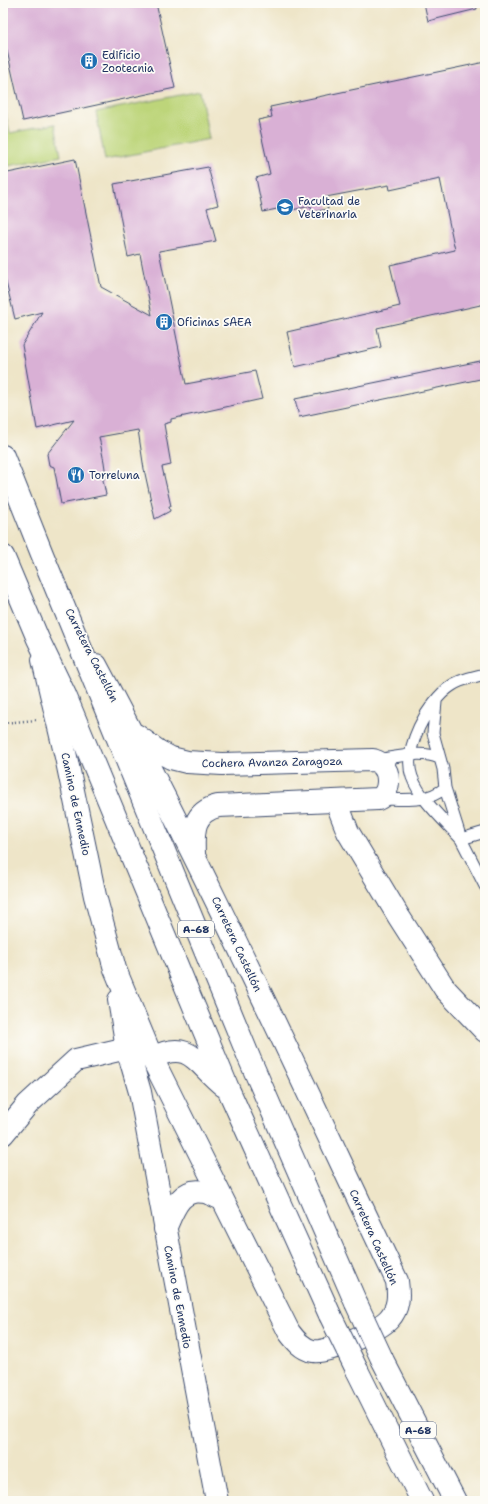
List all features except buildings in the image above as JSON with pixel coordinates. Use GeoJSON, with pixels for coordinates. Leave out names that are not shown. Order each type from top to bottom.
{"type":"FeatureCollection","features":[{"type":"Feature","properties":{"kind":"main road","name":"Carretera Castellón"},"geometry":{"type":"LineString","coordinates":[[3,456],[250,1060],[382,1359],[455,1501]]}},
{"type":"Feature","properties":{"kind":"main road","name":"Carretera Castellón"},"geometry":{"type":"LineString","coordinates":[[42,554],[93,658],[194,854],[397,1282],[399,1296],[395,1310],[389,1319],[380,1327],[332,1349],[314,1352],[305,1349],[296,1341],[289,1332],[152,1058]]}},
{"type":"Feature","properties":{"kind":"main road","name":"A-68"},"geometry":{"type":"LineString","coordinates":[[3,556],[38,639],[68,702],[229,1091],[330,1315],[422,1501]]}},
{"type":"Feature","properties":{"kind":"main road","name":"Camino de Enmedio"},"geometry":{"type":"LineString","coordinates":[[38,639],[57,718],[95,896],[115,969],[152,1058],[142,1071],[140,1092]]}},
{"type":"Feature","properties":{"kind":"main road","name":"Cochera Avanza Zaragoza"},"geometry":{"type":"LineString","coordinates":[[132,732],[158,751],[171,758],[187,762],[222,764],[373,760]]}},
{"type":"Feature","properties":{"kind":"main road"},"geometry":{"type":"LineString","coordinates":[[194,854],[193,834],[196,824],[200,816],[210,807],[382,798],[387,791],[388,783],[385,770],[383,766],[373,760]]}},
{"type":"Feature","properties":{"kind":"main road"},"geometry":{"type":"LineString","coordinates":[[336,801],[348,832],[445,990],[485,1032]]}},
{"type":"Feature","properties":{"kind":"main road","name":"Camino de Enmedio"},"geometry":{"type":"LineString","coordinates":[[115,969],[127,1048],[140,1092],[217,1501]]}},
{"type":"Feature","properties":{"kind":"main road"},"geometry":{"type":"LineString","coordinates":[[3,1134],[28,1104],[76,1060],[127,1048]]}},
{"type":"Feature","properties":{"kind":"main road"},"geometry":{"type":"LineString","coordinates":[[152,1058],[163,1052],[174,1050],[183,1051],[193,1057],[212,1077],[229,1091]]}},
{"type":"Feature","properties":{"kind":"main road"},"geometry":{"type":"LineString","coordinates":[[165,1229],[178,1201],[190,1192],[203,1192],[222,1199]]}},
{"type":"Feature","properties":{"kind":"lane"},"geometry":{"type":"LineString","coordinates":[[461,839],[424,798],[417,787],[411,775],[410,755],[416,733],[436,702],[451,686],[460,681],[485,674]]}},
{"type":"Feature","properties":{"kind":"lane"},"geometry":{"type":"LineString","coordinates":[[436,702],[433,733],[445,777],[445,788],[461,839],[485,886]]}},
{"type":"Feature","properties":{"kind":"lane"},"geometry":{"type":"LineString","coordinates":[[373,760],[430,754],[439,758]]}},
{"type":"Feature","properties":{"kind":"lane"},"geometry":{"type":"LineString","coordinates":[[378,799],[424,798],[436,795],[445,788]]}},
{"type":"Feature","properties":{"kind":"lane"},"geometry":{"type":"LineString","coordinates":[[461,839],[485,832]]}},
{"type":"Feature","properties":{"kind":"path"},"geometry":{"type":"LineString","coordinates":[[3,723],[57,718]]}},
{"type":"Feature","properties":{"kind":"green space"},"geometry":{"type":"Polygon","coordinates":[[[200,91],[209,139],[105,160],[96,112],[200,91]]]}},
{"type":"Feature","properties":{"kind":"green space"},"geometry":{"type":"Polygon","coordinates":[[[3,103],[10,133],[55,124],[61,156],[3,167],[3,103]]]}},
{"type":"Feature","properties":{"kind":"place","name":"Edificio Zootecnia"},"geometry":{"type":"Point","coordinates":[89,61]}},
{"type":"Feature","properties":{"kind":"place","name":"Facultad de Veterinaria"},"geometry":{"type":"Point","coordinates":[285,207]}},
{"type":"Feature","properties":{"kind":"place","name":"Oficinas SAEA"},"geometry":{"type":"Point","coordinates":[164,322]}},
{"type":"Feature","properties":{"kind":"place","name":"Torreluna"},"geometry":{"type":"Point","coordinates":[76,475]}}]}
